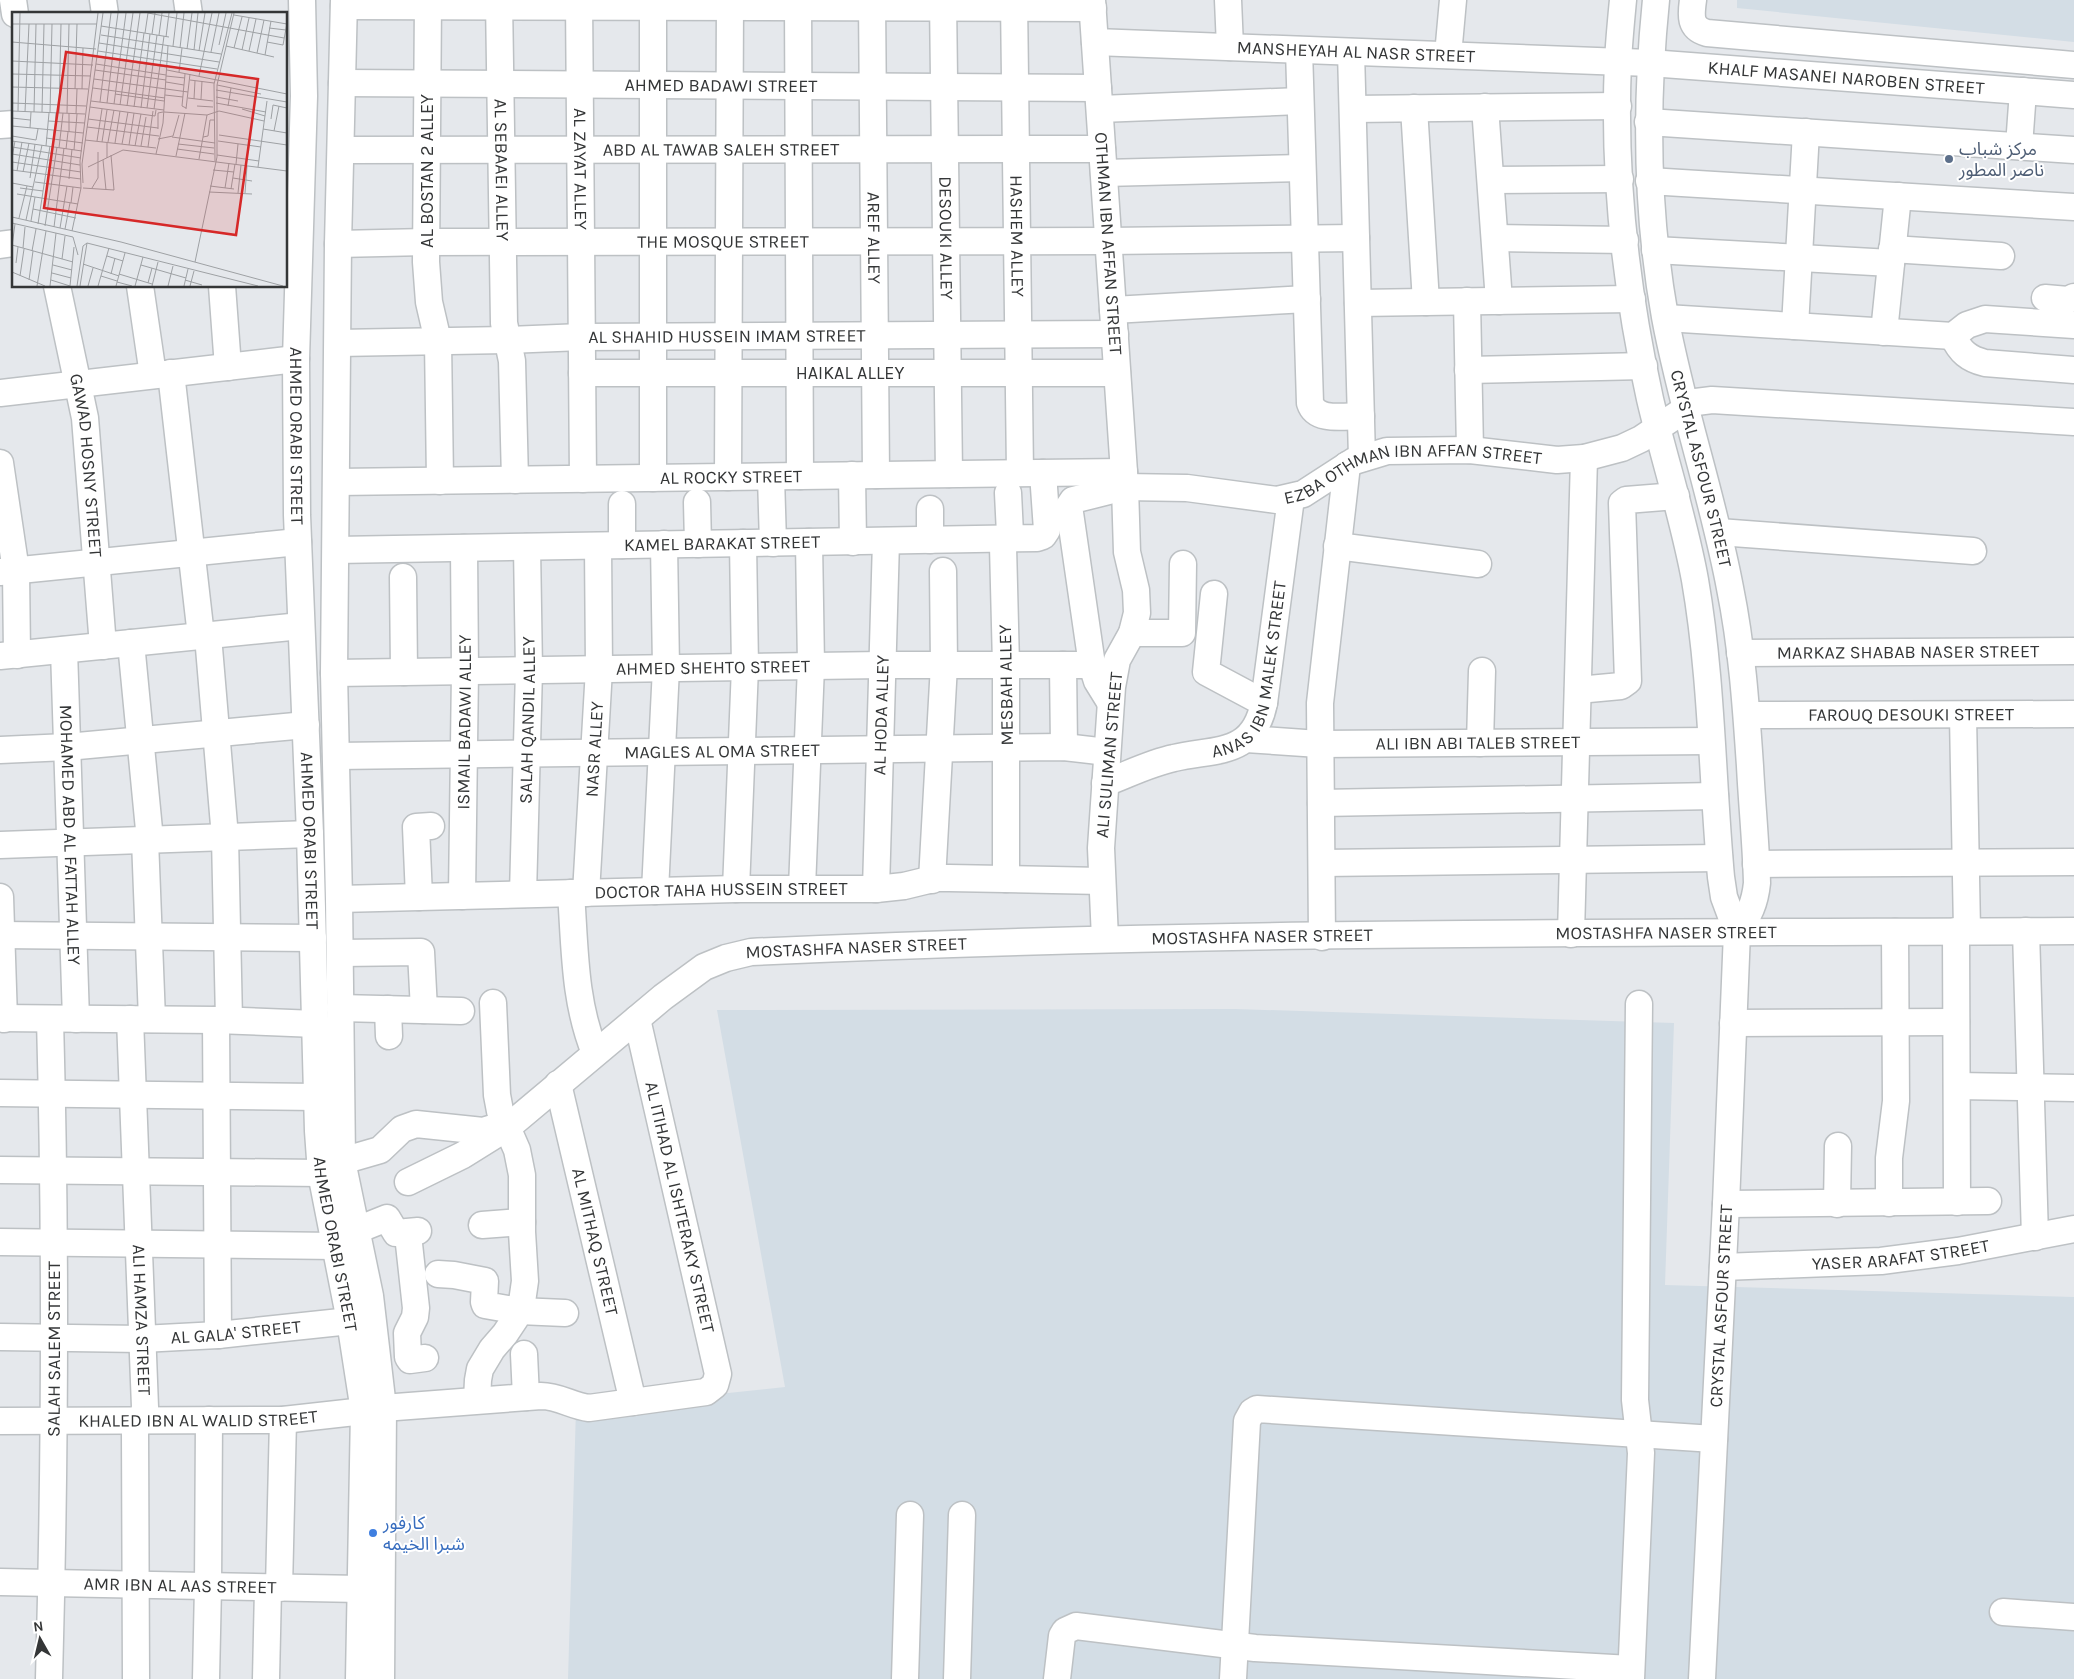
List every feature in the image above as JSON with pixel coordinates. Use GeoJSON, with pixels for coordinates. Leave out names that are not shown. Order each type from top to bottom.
{"type":"FeatureCollection","features":[{"type":"Feature","properties":{"kind":"street","name":"AHMED ORABI STREET"},"geometry":{"type":"LineString","coordinates":[[302,0],[295,97],[293,214],[297,515],[314,938],[317,1096],[331,1167],[348,1200],[357,1230],[377,1340],[361,1589],[359,1679]]}},
{"type":"Feature","properties":{"kind":"street"},"geometry":{"type":"LineString","coordinates":[[1228,0],[1230,47]]}},
{"type":"Feature","properties":{"kind":"street"},"geometry":{"type":"LineString","coordinates":[[1448,55],[1453,0]]}},
{"type":"Feature","properties":{"kind":"street","name":"CRYSTAL ASFOUR STREET"},"geometry":{"type":"LineString","coordinates":[[1623,0],[1618,62],[1620,179],[1632,299],[1657,429],[1676,496],[1695,579],[1703,633],[1719,858],[1724,896],[1737,932],[1726,1204],[1702,1679]]}},
{"type":"Feature","properties":{"kind":"street","name":"CRYSTAL ASFOUR STREET"},"geometry":{"type":"LineString","coordinates":[[1656,0],[1650,63],[1648,122],[1649,181],[1655,250],[1666,318],[1719,532],[1731,591],[1747,716],[1757,883],[1755,901],[1748,918],[1737,932]]}},
{"type":"Feature","properties":{"kind":"street"},"geometry":{"type":"LineString","coordinates":[[1692,0],[1691,18],[1693,24],[1707,33],[2074,65]]}},
{"type":"Feature","properties":{"kind":"street","name":"AHMED ORABI STREET"},"geometry":{"type":"LineString","coordinates":[[344,3],[338,244],[334,673],[340,1008],[331,1167],[336,1246],[350,1321],[374,1410],[381,1679]]}},
{"type":"Feature","properties":{"kind":"street"},"geometry":{"type":"LineString","coordinates":[[344,3],[1093,4]]}},
{"type":"Feature","properties":{"kind":"street","name":"AL BOSTAN 2 ALLEY"},"geometry":{"type":"LineString","coordinates":[[428,3],[426,242],[429,302],[438,341],[440,481]]}},
{"type":"Feature","properties":{"kind":"street","name":"AL SEBAAEI ALLEY"},"geometry":{"type":"LineString","coordinates":[[499,3],[504,324],[512,362],[514,480]]}},
{"type":"Feature","properties":{"kind":"street","name":"AL ZAYAT ALLEY"},"geometry":{"type":"LineString","coordinates":[[579,3],[583,479]]}},
{"type":"Feature","properties":{"kind":"street"},"geometry":{"type":"LineString","coordinates":[[653,3],[653,478]]}},
{"type":"Feature","properties":{"kind":"street"},"geometry":{"type":"LineString","coordinates":[[728,477],[730,3]]}},
{"type":"Feature","properties":{"kind":"street"},"geometry":{"type":"LineString","coordinates":[[798,4],[800,476]]}},
{"type":"Feature","properties":{"kind":"street","name":"AREF ALLEY"},"geometry":{"type":"LineString","coordinates":[[853,542],[864,475],[875,373],[872,4]]}},
{"type":"Feature","properties":{"kind":"street","name":"DESOUKI ALLEY"},"geometry":{"type":"LineString","coordinates":[[943,4],[949,474]]}},
{"type":"Feature","properties":{"kind":"street","name":"HASHEM ALLEY"},"geometry":{"type":"LineString","coordinates":[[1014,4],[1018,335],[1024,480]]}},
{"type":"Feature","properties":{"kind":"street","name":"OTHMAN IBN AFFAN STREET"},"geometry":{"type":"LineString","coordinates":[[1093,4],[1124,479]]}},
{"type":"Feature","properties":{"kind":"street","name":"MANSHEYAH AL NASR STREET"},"geometry":{"type":"LineString","coordinates":[[1095,42],[1618,62]]}},
{"type":"Feature","properties":{"kind":"street"},"geometry":{"type":"LineString","coordinates":[[1299,50],[1312,408],[1323,415],[1360,416]]}},
{"type":"Feature","properties":{"kind":"street"},"geometry":{"type":"LineString","coordinates":[[1322,937],[1320,697],[1337,546],[1354,461],[1360,416],[1351,52]]}},
{"type":"Feature","properties":{"kind":"street","name":"KHALF MASANEI NAROBEN STREET"},"geometry":{"type":"LineString","coordinates":[[1618,62],[2074,95]]}},
{"type":"Feature","properties":{"kind":"street","name":"AHMED BADAWI STREET"},"geometry":{"type":"LineString","coordinates":[[342,83],[1016,88],[1099,98],[1300,101]]}},
{"type":"Feature","properties":{"kind":"street"},"geometry":{"type":"LineString","coordinates":[[2019,146],[2023,91]]}},
{"type":"Feature","properties":{"kind":"street"},"geometry":{"type":"LineString","coordinates":[[1353,108],[1618,106]]}},
{"type":"Feature","properties":{"kind":"street"},"geometry":{"type":"LineString","coordinates":[[1485,107],[1499,301]]}},
{"type":"Feature","properties":{"kind":"street"},"geometry":{"type":"LineString","coordinates":[[1414,108],[1426,302]]}},
{"type":"Feature","properties":{"kind":"street"},"geometry":{"type":"LineString","coordinates":[[1648,122],[2074,150]]}},
{"type":"Feature","properties":{"kind":"street"},"geometry":{"type":"LineString","coordinates":[[1795,326],[1806,132]]}},
{"type":"Feature","properties":{"kind":"street","name":"ABD AL TAWAB SALEH STREET"},"geometry":{"type":"LineString","coordinates":[[341,150],[1016,149],[1103,161],[1302,168]]}},
{"type":"Feature","properties":{"kind":"street"},"geometry":{"type":"LineString","coordinates":[[1491,180],[1620,179]]}},
{"type":"Feature","properties":{"kind":"street"},"geometry":{"type":"LineString","coordinates":[[1649,181],[2074,207]]}},
{"type":"Feature","properties":{"kind":"street"},"geometry":{"type":"LineString","coordinates":[[1884,332],[1898,196]]}},
{"type":"Feature","properties":{"kind":"street","name":"THE MOSQUE STREET"},"geometry":{"type":"LineString","coordinates":[[338,244],[426,242],[1017,242],[1356,238]]}},
{"type":"Feature","properties":{"kind":"street"},"geometry":{"type":"LineString","coordinates":[[1495,238],[1625,240]]}},
{"type":"Feature","properties":{"kind":"street"},"geometry":{"type":"LineString","coordinates":[[1655,250],[1799,258],[2001,256]]}},
{"type":"Feature","properties":{"kind":"street","name":"GAWAD HOSNY STREET"},"geometry":{"type":"LineString","coordinates":[[57,288],[85,418],[98,563],[103,646]]}},
{"type":"Feature","properties":{"kind":"street"},"geometry":{"type":"LineString","coordinates":[[140,288],[162,374],[204,636],[217,733],[225,837],[227,937],[216,1095],[218,1335]]}},
{"type":"Feature","properties":{"kind":"street"},"geometry":{"type":"LineString","coordinates":[[222,288],[228,367]]}},
{"type":"Feature","properties":{"kind":"street"},"geometry":{"type":"LineString","coordinates":[[2045,298],[2068,300],[2074,298]]}},
{"type":"Feature","properties":{"kind":"street","name":"AL SHAHID HUSSEIN IMAM STREET"},"geometry":{"type":"LineString","coordinates":[[338,343],[653,336],[1018,335],[1307,299]]}},
{"type":"Feature","properties":{"kind":"street"},"geometry":{"type":"LineString","coordinates":[[1358,303],[1632,299]]}},
{"type":"Feature","properties":{"kind":"street"},"geometry":{"type":"LineString","coordinates":[[1467,301],[1470,450]]}},
{"type":"Feature","properties":{"kind":"street"},"geometry":{"type":"LineString","coordinates":[[1666,318],[1953,336],[1967,325],[1985,319],[2074,325]]}},
{"type":"Feature","properties":{"kind":"street"},"geometry":{"type":"LineString","coordinates":[[1953,336],[1962,352],[1968,357],[1985,364],[2074,370]]}},
{"type":"Feature","properties":{"kind":"street"},"geometry":{"type":"LineString","coordinates":[[0,393],[296,359]]}},
{"type":"Feature","properties":{"kind":"street"},"geometry":{"type":"LineString","coordinates":[[1468,370],[1644,366]]}},
{"type":"Feature","properties":{"kind":"street","name":"HAIKAL ALLEY"},"geometry":{"type":"LineString","coordinates":[[582,373],[1117,373]]}},
{"type":"Feature","properties":{"kind":"street"},"geometry":{"type":"LineString","coordinates":[[1687,407],[1696,402],[1712,400],[2074,422]]}},
{"type":"Feature","properties":{"kind":"street","name":"EZBA OTHMAN IBN AFFAN STREET"},"geometry":{"type":"LineString","coordinates":[[1124,479],[1263,500],[1291,498],[1313,488],[1354,461],[1387,452],[1470,450],[1557,460],[1584,458],[1622,448],[1657,429],[1687,407]]}},
{"type":"Feature","properties":{"kind":"street"},"geometry":{"type":"LineString","coordinates":[[1571,934],[1584,458]]}},
{"type":"Feature","properties":{"kind":"street"},"geometry":{"type":"LineString","coordinates":[[0,463],[8,572],[9,655],[301,626]]}},
{"type":"Feature","properties":{"kind":"street","name":"AL ROCKY STREET"},"geometry":{"type":"LineString","coordinates":[[337,482],[949,474],[1024,480],[1124,479]]}},
{"type":"Feature","properties":{"kind":"street"},"geometry":{"type":"LineString","coordinates":[[771,476],[773,543]]}},
{"type":"Feature","properties":{"kind":"street"},"geometry":{"type":"LineString","coordinates":[[1110,702],[1096,681],[1092,665],[1069,504],[1124,479]]}},
{"type":"Feature","properties":{"kind":"street","name":"ALI SULIMAN STREET"},"geometry":{"type":"LineString","coordinates":[[1105,939],[1102,881],[1110,702],[1117,660],[1135,625],[1138,602],[1127,552],[1124,479]]}},
{"type":"Feature","properties":{"kind":"street","name":"KAMEL BARAKAT STREET"},"geometry":{"type":"LineString","coordinates":[[336,550],[1037,538],[1045,533],[1047,526],[1024,480]]}},
{"type":"Feature","properties":{"kind":"street","name":"MESBAH ALLEY"},"geometry":{"type":"LineString","coordinates":[[1006,879],[1006,665],[1003,546],[1009,539],[1024,480]]}},
{"type":"Feature","properties":{"kind":"street"},"geometry":{"type":"LineString","coordinates":[[1578,690],[1621,686],[1628,680],[1622,502],[1626,500],[1676,496]]}},
{"type":"Feature","properties":{"kind":"street","name":"ANAS IBN MALEK STREET"},"geometry":{"type":"LineString","coordinates":[[1105,783],[1174,758],[1230,749],[1246,739],[1255,728],[1261,716],[1264,703],[1291,498]]}},
{"type":"Feature","properties":{"kind":"street"},"geometry":{"type":"LineString","coordinates":[[697,502],[698,544]]}},
{"type":"Feature","properties":{"kind":"street","name":"NASR ALLEY"},"geometry":{"type":"LineString","coordinates":[[596,1053],[584,1023],[580,1001],[579,893],[594,752],[610,546],[622,504]]}},
{"type":"Feature","properties":{"kind":"street"},"geometry":{"type":"LineString","coordinates":[[930,509],[930,540]]}},
{"type":"Feature","properties":{"kind":"street"},"geometry":{"type":"LineString","coordinates":[[297,515],[336,516]]}},
{"type":"Feature","properties":{"kind":"street"},"geometry":{"type":"LineString","coordinates":[[1719,532],[1973,551]]}},
{"type":"Feature","properties":{"kind":"street","name":"AL HODA ALLEY"},"geometry":{"type":"LineString","coordinates":[[876,889],[886,541]]}},
{"type":"Feature","properties":{"kind":"street"},"geometry":{"type":"LineString","coordinates":[[8,572],[298,542]]}},
{"type":"Feature","properties":{"kind":"street"},"geometry":{"type":"LineString","coordinates":[[802,888],[811,666],[809,542]]}},
{"type":"Feature","properties":{"kind":"street"},"geometry":{"type":"LineString","coordinates":[[736,889],[745,667],[743,543]]}},
{"type":"Feature","properties":{"kind":"street"},"geometry":{"type":"LineString","coordinates":[[655,891],[666,668],[664,544]]}},
{"type":"Feature","properties":{"kind":"street"},"geometry":{"type":"LineString","coordinates":[[1337,546],[1478,564]]}},
{"type":"Feature","properties":{"kind":"street","name":"SALAH QANDIL ALLEY"},"geometry":{"type":"LineString","coordinates":[[522,894],[529,670],[527,547]]}},
{"type":"Feature","properties":{"kind":"street","name":"ISMAIL BADAWI ALLEY"},"geometry":{"type":"LineString","coordinates":[[462,896],[465,671],[464,548]]}},
{"type":"Feature","properties":{"kind":"street"},"geometry":{"type":"LineString","coordinates":[[1132,633],[1182,633],[1183,564]]}},
{"type":"Feature","properties":{"kind":"street"},"geometry":{"type":"LineString","coordinates":[[932,880],[944,665],[943,571]]}},
{"type":"Feature","properties":{"kind":"street"},"geometry":{"type":"LineString","coordinates":[[403,577],[404,672]]}},
{"type":"Feature","properties":{"kind":"street"},"geometry":{"type":"LineString","coordinates":[[1214,594],[1206,672],[1264,703]]}},
{"type":"Feature","properties":{"kind":"street","name":"ALI HAMZA STREET"},"geometry":{"type":"LineString","coordinates":[[131,644],[147,840],[148,936],[133,1094],[146,1407],[135,1432],[136,1679]]}},
{"type":"Feature","properties":{"kind":"street","name":"MOHAMED ABD AL FATTAH ALLEY"},"geometry":{"type":"LineString","coordinates":[[64,650],[76,1019]]}},
{"type":"Feature","properties":{"kind":"street","name":"MARKAZ SHABAB NASER STREET"},"geometry":{"type":"LineString","coordinates":[[1740,653],[2074,651]]}},
{"type":"Feature","properties":{"kind":"street","name":"AHMED SHEHTO STREET"},"geometry":{"type":"LineString","coordinates":[[334,673],[882,665],[1092,665]]}},
{"type":"Feature","properties":{"kind":"street"},"geometry":{"type":"LineString","coordinates":[[1063,665],[1064,747]]}},
{"type":"Feature","properties":{"kind":"street"},"geometry":{"type":"LineString","coordinates":[[1480,743],[1482,671]]}},
{"type":"Feature","properties":{"kind":"street","name":"FAROUQ DESOUKI STREET"},"geometry":{"type":"LineString","coordinates":[[1747,716],[2074,714]]}},
{"type":"Feature","properties":{"kind":"street"},"geometry":{"type":"LineString","coordinates":[[1957,1202],[1956,1022],[1966,863],[1963,715]]}},
{"type":"Feature","properties":{"kind":"street"},"geometry":{"type":"LineString","coordinates":[[0,750],[67,747],[306,725]]}},
{"type":"Feature","properties":{"kind":"street","name":"ALI IBN ABI TALEB STREET"},"geometry":{"type":"LineString","coordinates":[[1246,739],[1319,744],[1711,741]]}},
{"type":"Feature","properties":{"kind":"street","name":"MAGLES AL OMA STREET"},"geometry":{"type":"LineString","coordinates":[[336,756],[1064,747],[1107,752]]}},
{"type":"Feature","properties":{"kind":"street"},"geometry":{"type":"LineString","coordinates":[[1321,803],[1715,796]]}},
{"type":"Feature","properties":{"kind":"street"},"geometry":{"type":"LineString","coordinates":[[419,897],[416,827],[432,826]]}},
{"type":"Feature","properties":{"kind":"street"},"geometry":{"type":"LineString","coordinates":[[0,839],[70,843],[310,834]]}},
{"type":"Feature","properties":{"kind":"street"},"geometry":{"type":"LineString","coordinates":[[1322,863],[1719,858]]}},
{"type":"Feature","properties":{"kind":"street"},"geometry":{"type":"LineString","coordinates":[[1756,864],[2074,862]]}},
{"type":"Feature","properties":{"kind":"street","name":"DOCTOR TAHA HUSSEIN STREET"},"geometry":{"type":"LineString","coordinates":[[339,899],[736,889],[876,889],[949,878],[1102,881]]}},
{"type":"Feature","properties":{"kind":"street"},"geometry":{"type":"LineString","coordinates":[[0,897],[2,1018],[222,1020],[316,1024]]}},
{"type":"Feature","properties":{"kind":"street"},"geometry":{"type":"LineString","coordinates":[[2026,931],[2035,1237]]}},
{"type":"Feature","properties":{"kind":"street","name":"MOSTASHFA NASER STREET"},"geometry":{"type":"LineString","coordinates":[[507,1126],[683,981],[704,967],[726,958],[751,952],[1105,939],[1737,932],[2074,931]]}},
{"type":"Feature","properties":{"kind":"street"},"geometry":{"type":"LineString","coordinates":[[1889,1203],[1889,1158],[1896,1101],[1895,932]]}},
{"type":"Feature","properties":{"kind":"street"},"geometry":{"type":"LineString","coordinates":[[1,935],[314,938]]}},
{"type":"Feature","properties":{"kind":"street"},"geometry":{"type":"LineString","coordinates":[[340,953],[421,952],[424,1010]]}},
{"type":"Feature","properties":{"kind":"street"},"geometry":{"type":"LineString","coordinates":[[477,1400],[478,1380],[485,1358],[510,1327],[518,1311],[525,1281],[522,1175],[517,1150],[497,1094],[493,1003]]}},
{"type":"Feature","properties":{"kind":"street"},"geometry":{"type":"LineString","coordinates":[[1057,1679],[1062,1636],[1070,1627],[1076,1626],[1440,1669],[1631,1674],[1640,1464],[1634,1400],[1639,1004]]}},
{"type":"Feature","properties":{"kind":"street"},"geometry":{"type":"LineString","coordinates":[[340,1008],[461,1011]]}},
{"type":"Feature","properties":{"kind":"street"},"geometry":{"type":"LineString","coordinates":[[388,1009],[389,1036]]}},
{"type":"Feature","properties":{"kind":"street","name":"SALAH SALEM STREET"},"geometry":{"type":"LineString","coordinates":[[49,1679],[52,1583],[55,1243],[50,1019]]}},
{"type":"Feature","properties":{"kind":"street","name":"AL ITIHAD AL ISHTERAKY STREET"},"geometry":{"type":"LineString","coordinates":[[637,1019],[718,1374],[715,1385],[706,1392]]}},
{"type":"Feature","properties":{"kind":"street"},"geometry":{"type":"LineString","coordinates":[[1733,1023],[1956,1022]]}},
{"type":"Feature","properties":{"kind":"street","name":"AL MITHAQ STREET"},"geometry":{"type":"LineString","coordinates":[[558,1084],[633,1402]]}},
{"type":"Feature","properties":{"kind":"street"},"geometry":{"type":"LineString","coordinates":[[1957,1086],[2074,1088]]}},
{"type":"Feature","properties":{"kind":"street"},"geometry":{"type":"LineString","coordinates":[[0,1093],[317,1096]]}},
{"type":"Feature","properties":{"kind":"street"},"geometry":{"type":"LineString","coordinates":[[0,1170],[216,1172],[331,1167],[380,1150],[396,1134],[409,1126],[424,1124],[483,1131],[507,1126]]}},
{"type":"Feature","properties":{"kind":"street"},"geometry":{"type":"LineString","coordinates":[[408,1182],[463,1155],[507,1126]]}},
{"type":"Feature","properties":{"kind":"street"},"geometry":{"type":"LineString","coordinates":[[1837,1204],[1838,1146]]}},
{"type":"Feature","properties":{"kind":"street"},"geometry":{"type":"LineString","coordinates":[[1726,1204],[1988,1201]]}},
{"type":"Feature","properties":{"kind":"street"},"geometry":{"type":"LineString","coordinates":[[357,1230],[387,1218],[396,1233],[413,1238],[416,1308],[415,1317],[408,1328],[406,1338],[408,1358],[410,1360],[425,1358]]}},
{"type":"Feature","properties":{"kind":"street"},"geometry":{"type":"LineString","coordinates":[[482,1226],[522,1222]]}},
{"type":"Feature","properties":{"kind":"street","name":"YASER ARAFAT STREET"},"geometry":{"type":"LineString","coordinates":[[1723,1267],[1881,1261],[1958,1252],[2074,1229]]}},
{"type":"Feature","properties":{"kind":"street"},"geometry":{"type":"LineString","coordinates":[[0,1242],[336,1246]]}},
{"type":"Feature","properties":{"kind":"street"},"geometry":{"type":"LineString","coordinates":[[438,1274],[454,1274],[484,1280],[486,1283],[485,1304],[518,1311],[565,1313]]}},
{"type":"Feature","properties":{"kind":"street","name":"AL GALA' STREET"},"geometry":{"type":"LineString","coordinates":[[0,1337],[142,1339],[218,1335],[350,1321]]}},
{"type":"Feature","properties":{"kind":"street"},"geometry":{"type":"LineString","coordinates":[[377,1340],[406,1338]]}},
{"type":"Feature","properties":{"kind":"street"},"geometry":{"type":"LineString","coordinates":[[524,1354],[526,1397]]}},
{"type":"Feature","properties":{"kind":"street","name":"KHALED IBN AL WALID STREET"},"geometry":{"type":"LineString","coordinates":[[0,1421],[283,1420],[477,1400],[526,1397],[555,1397],[574,1405],[589,1408],[706,1392]]}},
{"type":"Feature","properties":{"kind":"street"},"geometry":{"type":"LineString","coordinates":[[1233,1679],[1247,1421],[1252,1412],[1262,1409],[1714,1438]]}},
{"type":"Feature","properties":{"kind":"street"},"geometry":{"type":"LineString","coordinates":[[206,1679],[209,1420]]}},
{"type":"Feature","properties":{"kind":"street"},"geometry":{"type":"LineString","coordinates":[[266,1679],[274,1588],[283,1420]]}},
{"type":"Feature","properties":{"kind":"street"},"geometry":{"type":"LineString","coordinates":[[905,1679],[910,1515]]}},
{"type":"Feature","properties":{"kind":"street"},"geometry":{"type":"LineString","coordinates":[[957,1679],[962,1515]]}},
{"type":"Feature","properties":{"kind":"street","name":"AMR IBN AL AAS STREET"},"geometry":{"type":"LineString","coordinates":[[0,1582],[361,1589]]}},
{"type":"Feature","properties":{"kind":"street"},"geometry":{"type":"LineString","coordinates":[[2003,1612],[2074,1617]]}},
{"type":"Feature","properties":{"kind":"shaded area"},"geometry":{"type":"Polygon","coordinates":[[[1737,0],[2074,0],[2074,42],[1737,8],[1737,0]]]}},
{"type":"Feature","properties":{"kind":"shaded area"},"geometry":{"type":"Polygon","coordinates":[[[1235,1009],[1674,1023],[1665,1285],[2074,1297],[2074,1679],[568,1679],[576,1409],[785,1387],[717,1010],[1235,1009]]]}},
{"type":"Feature","properties":{"kind":"place","name":"مركز شباب ناصر المطور"},"geometry":{"type":"Point","coordinates":[1949,159]}},
{"type":"Feature","properties":{"kind":"place","name":"كارفور شبرا الخيمه"},"geometry":{"type":"Point","coordinates":[373,1533]}}]}
